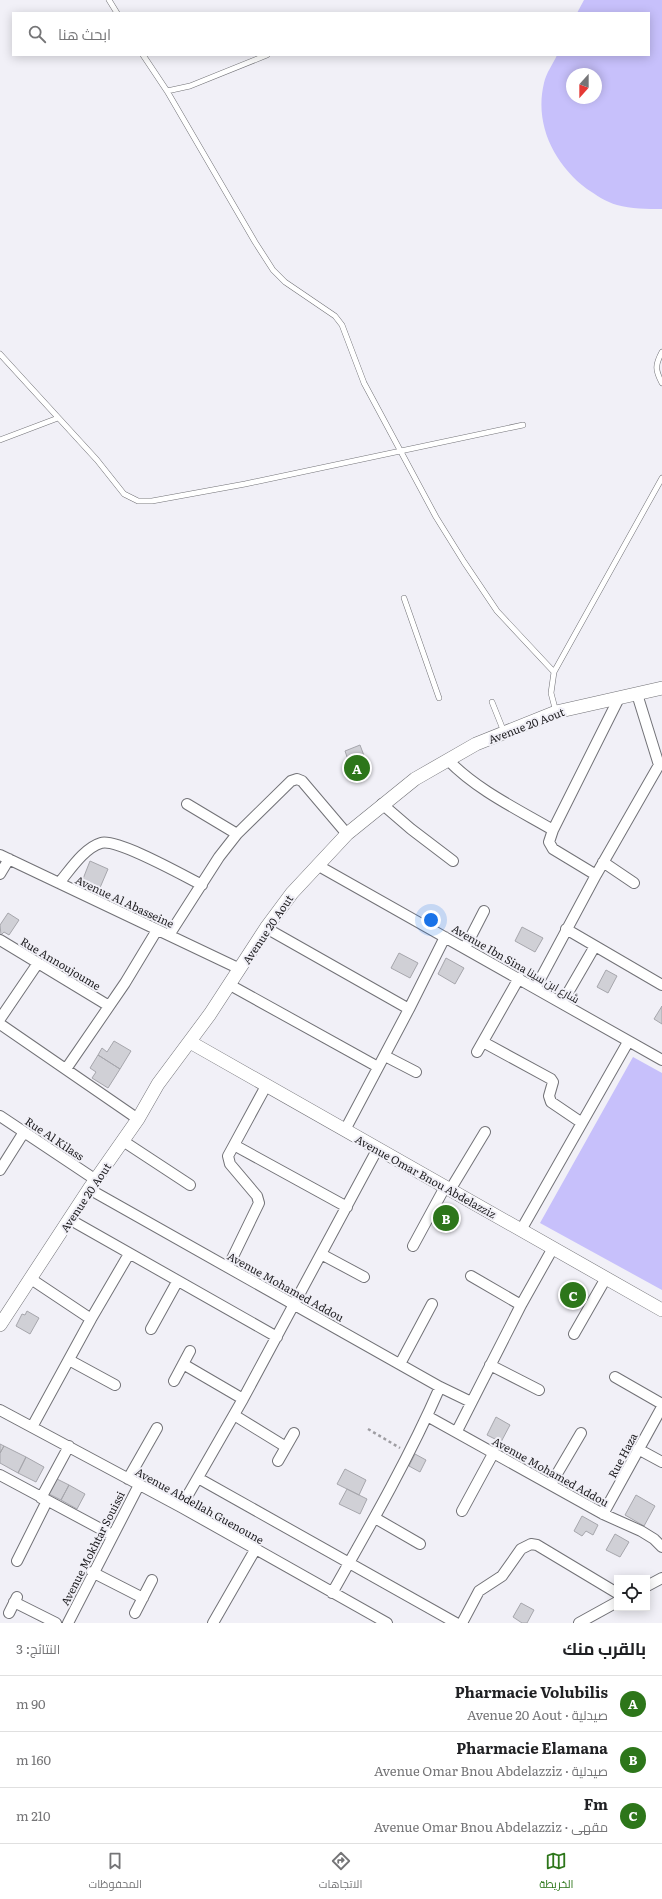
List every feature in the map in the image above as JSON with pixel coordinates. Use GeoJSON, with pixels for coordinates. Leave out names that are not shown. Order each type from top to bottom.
{"type":"FeatureCollection","features":[{"type":"Feature","properties":{"kind":"street","name":"Avenue 20 Aout"},"geometry":{"type":"LineString","coordinates":[[2,1317],[31,1279],[69,1219],[138,1119],[158,1084],[230,985],[266,928],[292,893],[317,864],[347,834],[382,804],[415,779],[476,744],[556,712],[662,688]]}},
{"type":"Feature","properties":{"kind":"street"},"geometry":{"type":"LineString","coordinates":[[536,987],[596,874],[660,766],[637,694]]}},
{"type":"Feature","properties":{"kind":"street"},"geometry":{"type":"LineString","coordinates":[[596,874],[550,847],[549,842],[552,830],[619,698]]}},
{"type":"Feature","properties":{"kind":"street"},"geometry":{"type":"LineString","coordinates":[[448,760],[460,772],[480,787],[552,830]]}},
{"type":"Feature","properties":{"kind":"street"},"geometry":{"type":"LineString","coordinates":[[169,935],[219,857],[237,834],[281,791],[297,779],[302,781],[347,834]]}},
{"type":"Feature","properties":{"kind":"street"},"geometry":{"type":"LineString","coordinates":[[187,804],[237,834]]}},
{"type":"Feature","properties":{"kind":"street"},"geometry":{"type":"LineString","coordinates":[[382,804],[411,830],[453,861]]}},
{"type":"Feature","properties":{"kind":"street"},"geometry":{"type":"LineString","coordinates":[[59,883],[95,845],[108,842],[134,852],[202,885]]}},
{"type":"Feature","properties":{"kind":"street"},"geometry":{"type":"LineString","coordinates":[[0,874],[4,857]]}},
{"type":"Feature","properties":{"kind":"street","name":"Avenue Al Abasseine"},"geometry":{"type":"LineString","coordinates":[[4,857],[240,969]]}},
{"type":"Feature","properties":{"kind":"street"},"geometry":{"type":"LineString","coordinates":[[603,862],[634,883]]}},
{"type":"Feature","properties":{"kind":"street","name":"Avenue Ibn Sina شارع ابن سينا"},"geometry":{"type":"LineString","coordinates":[[317,864],[536,987],[628,1042],[662,1060]]}},
{"type":"Feature","properties":{"kind":"street"},"geometry":{"type":"LineString","coordinates":[[465,948],[484,911]]}},
{"type":"Feature","properties":{"kind":"street"},"geometry":{"type":"LineString","coordinates":[[266,928],[409,1009]]}},
{"type":"Feature","properties":{"kind":"street"},"geometry":{"type":"LineString","coordinates":[[66,1069],[109,1006],[157,930]]}},
{"type":"Feature","properties":{"kind":"street"},"geometry":{"type":"LineString","coordinates":[[566,930],[662,985]]}},
{"type":"Feature","properties":{"kind":"street"},"geometry":{"type":"LineString","coordinates":[[345,1130],[385,1056],[445,937]]}},
{"type":"Feature","properties":{"kind":"street","name":"Rue Annoujoume"},"geometry":{"type":"LineString","coordinates":[[0,940],[109,1006]]}},
{"type":"Feature","properties":{"kind":"street"},"geometry":{"type":"LineString","coordinates":[[562,1003],[595,946]]}},
{"type":"Feature","properties":{"kind":"street"},"geometry":{"type":"LineString","coordinates":[[0,1019],[38,962]]}},
{"type":"Feature","properties":{"kind":"street"},"geometry":{"type":"LineString","coordinates":[[477,1052],[519,978]]}},
{"type":"Feature","properties":{"kind":"street"},"geometry":{"type":"LineString","coordinates":[[230,985],[378,1068]]}},
{"type":"Feature","properties":{"kind":"street"},"geometry":{"type":"LineString","coordinates":[[0,1024],[138,1119]]}},
{"type":"Feature","properties":{"kind":"street","name":"Avenue Omar Bnou Abdelazziz"},"geometry":{"type":"LineString","coordinates":[[190,1042],[662,1310]]}},
{"type":"Feature","properties":{"kind":"street"},"geometry":{"type":"LineString","coordinates":[[483,1042],[551,1079],[553,1082],[549,1096],[550,1101],[560,1110],[582,1123]]}},
{"type":"Feature","properties":{"kind":"street"},"geometry":{"type":"LineString","coordinates":[[521,1230],[628,1042]]}},
{"type":"Feature","properties":{"kind":"street"},"geometry":{"type":"LineString","coordinates":[[385,1056],[416,1072]]}},
{"type":"Feature","properties":{"kind":"street"},"geometry":{"type":"LineString","coordinates":[[228,1267],[259,1203],[257,1196],[230,1164],[228,1156],[266,1086]]}},
{"type":"Feature","properties":{"kind":"street","name":"Rue Al Kilass"},"geometry":{"type":"LineString","coordinates":[[0,1116],[24,1132],[93,1185]]}},
{"type":"Feature","properties":{"kind":"street"},"geometry":{"type":"LineString","coordinates":[[0,1170],[24,1132]]}},
{"type":"Feature","properties":{"kind":"street"},"geometry":{"type":"LineString","coordinates":[[413,1246],[447,1188],[485,1132]]}},
{"type":"Feature","properties":{"kind":"street"},"geometry":{"type":"LineString","coordinates":[[123,1141],[190,1185]]}},
{"type":"Feature","properties":{"kind":"street"},"geometry":{"type":"LineString","coordinates":[[234,1145],[346,1207]]}},
{"type":"Feature","properties":{"kind":"street"},"geometry":{"type":"LineString","coordinates":[[181,1508],[295,1304],[378,1148]]}},
{"type":"Feature","properties":{"kind":"street","name":"Avenue Mohamed Addou"},"geometry":{"type":"LineString","coordinates":[[93,1185],[228,1267],[440,1387],[471,1402]]}},
{"type":"Feature","properties":{"kind":"street"},"geometry":{"type":"LineString","coordinates":[[69,1219],[177,1282],[276,1337]]}},
{"type":"Feature","properties":{"kind":"street"},"geometry":{"type":"LineString","coordinates":[[456,1432],[521,1305],[553,1248]]}},
{"type":"Feature","properties":{"kind":"street"},"geometry":{"type":"LineString","coordinates":[[32,1427],[91,1319],[129,1254]]}},
{"type":"Feature","properties":{"kind":"street"},"geometry":{"type":"LineString","coordinates":[[322,1254],[364,1277]]}},
{"type":"Feature","properties":{"kind":"street"},"geometry":{"type":"LineString","coordinates":[[471,1276],[521,1305]]}},
{"type":"Feature","properties":{"kind":"street"},"geometry":{"type":"LineString","coordinates":[[574,1334],[606,1278]]}},
{"type":"Feature","properties":{"kind":"street"},"geometry":{"type":"LineString","coordinates":[[31,1279],[91,1319]]}},
{"type":"Feature","properties":{"kind":"street"},"geometry":{"type":"LineString","coordinates":[[151,1329],[177,1282]]}},
{"type":"Feature","properties":{"kind":"street"},"geometry":{"type":"LineString","coordinates":[[400,1364],[432,1304]]}},
{"type":"Feature","properties":{"kind":"street"},"geometry":{"type":"LineString","coordinates":[[174,1381],[190,1351]]}},
{"type":"Feature","properties":{"kind":"street"},"geometry":{"type":"LineString","coordinates":[[69,1360],[115,1385]]}},
{"type":"Feature","properties":{"kind":"street"},"geometry":{"type":"LineString","coordinates":[[183,1364],[243,1399]]}},
{"type":"Feature","properties":{"kind":"street"},"geometry":{"type":"LineString","coordinates":[[490,1365],[539,1390]]}},
{"type":"Feature","properties":{"kind":"street"},"geometry":{"type":"LineString","coordinates":[[615,1377],[662,1404]]}},
{"type":"Feature","properties":{"kind":"street"},"geometry":{"type":"LineString","coordinates":[[332,1593],[374,1518],[427,1416],[440,1387]]}},
{"type":"Feature","properties":{"kind":"street","name":"Rue Haza"},"geometry":{"type":"LineString","coordinates":[[603,1514],[662,1408]]}},
{"type":"Feature","properties":{"kind":"street","name":"Avenue Abdellah Guenoune"},"geometry":{"type":"LineString","coordinates":[[0,1410],[69,1446],[386,1623]]}},
{"type":"Feature","properties":{"kind":"street"},"geometry":{"type":"LineString","coordinates":[[234,1415],[286,1447]]}},
{"type":"Feature","properties":{"kind":"street","name":"Avenue Mohamed Addou"},"geometry":{"type":"LineString","coordinates":[[427,1416],[603,1514],[641,1531],[654,1539],[662,1548]]}},
{"type":"Feature","properties":{"kind":"street"},"geometry":{"type":"LineString","coordinates":[[128,1479],[157,1428]]}},
{"type":"Feature","properties":{"kind":"street"},"geometry":{"type":"LineString","coordinates":[[278,1461],[294,1433]]}},
{"type":"Feature","properties":{"kind":"street"},"geometry":{"type":"LineString","coordinates":[[551,1484],[581,1433]]}},
{"type":"Feature","properties":{"kind":"street"},"geometry":{"type":"LineString","coordinates":[[17,1561],[69,1446]]}},
{"type":"Feature","properties":{"kind":"street"},"geometry":{"type":"LineString","coordinates":[[638,1449],[662,1462]]}},
{"type":"Feature","properties":{"kind":"street"},"geometry":{"type":"LineString","coordinates":[[462,1511],[494,1452]]}},
{"type":"Feature","properties":{"kind":"street"},"geometry":{"type":"LineString","coordinates":[[0,1475],[44,1500],[112,1535]]}},
{"type":"Feature","properties":{"kind":"street"},"geometry":{"type":"LineString","coordinates":[[198,1478],[350,1562],[456,1623]]}},
{"type":"Feature","properties":{"kind":"street","name":"Avenue Mokhtar Souissi"},"geometry":{"type":"LineString","coordinates":[[68,1623],[92,1572],[139,1485]]}},
{"type":"Feature","properties":{"kind":"street"},"geometry":{"type":"LineString","coordinates":[[374,1518],[420,1544]]}},
{"type":"Feature","properties":{"kind":"street"},"geometry":{"type":"LineString","coordinates":[[462,1623],[479,1591],[502,1576],[521,1549],[531,1544],[537,1545],[614,1591]]}},
{"type":"Feature","properties":{"kind":"street"},"geometry":{"type":"LineString","coordinates":[[213,1623],[255,1550]]}},
{"type":"Feature","properties":{"kind":"street"},"geometry":{"type":"LineString","coordinates":[[92,1572],[143,1598]]}},
{"type":"Feature","properties":{"kind":"street"},"geometry":{"type":"LineString","coordinates":[[650,1584],[662,1578]]}},
{"type":"Feature","properties":{"kind":"street"},"geometry":{"type":"LineString","coordinates":[[136,1613],[152,1580]]}},
{"type":"Feature","properties":{"kind":"street"},"geometry":{"type":"LineString","coordinates":[[9,1613],[16,1600],[56,1623]]}},
{"type":"Feature","properties":{"kind":"street"},"geometry":{"type":"LineString","coordinates":[[579,1623],[614,1604]]}},
{"type":"Feature","properties":{"kind":"lane"},"geometry":{"type":"LineString","coordinates":[[109,0],[115,12]]}},
{"type":"Feature","properties":{"kind":"lane"},"geometry":{"type":"LineString","coordinates":[[145,56],[273,270],[285,282],[335,316],[342,325],[364,383],[436,517],[481,588],[518,635],[554,672]]}},
{"type":"Feature","properties":{"kind":"lane"},"geometry":{"type":"LineString","coordinates":[[167,91],[190,86],[265,56]]}},
{"type":"Feature","properties":{"kind":"lane"},"geometry":{"type":"LineString","coordinates":[[662,352],[656,363],[656,372],[662,383]]}},
{"type":"Feature","properties":{"kind":"lane"},"geometry":{"type":"LineString","coordinates":[[0,354],[97,460],[124,494],[138,501],[152,501],[244,484],[522,425]]}},
{"type":"Feature","properties":{"kind":"lane"},"geometry":{"type":"LineString","coordinates":[[0,440],[58,418]]}},
{"type":"Feature","properties":{"kind":"lane"},"geometry":{"type":"LineString","coordinates":[[556,712],[551,694],[554,672],[662,478]]}},
{"type":"Feature","properties":{"kind":"lane"},"geometry":{"type":"LineString","coordinates":[[404,598],[439,698]]}},
{"type":"Feature","properties":{"kind":"lane"},"geometry":{"type":"LineString","coordinates":[[492,702],[504,732]]}},
{"type":"Feature","properties":{"kind":"path"},"geometry":{"type":"LineString","coordinates":[[368,1429],[408,1453]]}},
{"type":"Feature","properties":{"kind":"shaded area"},"geometry":{"type":"Polygon","coordinates":[[[584,0],[662,0],[662,209],[645,209],[613,204],[587,189],[565,168],[549,142],[545,128],[542,113],[542,98],[545,79],[556,56],[650,56],[650,12],[578,12],[584,0]]]}},
{"type":"Feature","properties":{"kind":"shaded area"},"geometry":{"type":"Polygon","coordinates":[[[633,1057],[662,1073],[662,1290],[540,1223],[633,1057]]]}},
{"type":"Feature","properties":{"kind":"building"},"geometry":{"type":"Polygon","coordinates":[[[360,745],[369,769],[353,774],[345,751],[360,745]]]}},
{"type":"Feature","properties":{"kind":"building"},"geometry":{"type":"Polygon","coordinates":[[[90,861],[108,869],[99,890],[81,884],[90,861]]]}},
{"type":"Feature","properties":{"kind":"building"},"geometry":{"type":"Polygon","coordinates":[[[8,913],[19,920],[9,935],[4,932],[1,935],[0,925],[8,913]]]}},
{"type":"Feature","properties":{"kind":"building"},"geometry":{"type":"Polygon","coordinates":[[[522,927],[543,938],[535,952],[515,941],[522,927]]]}},
{"type":"Feature","properties":{"kind":"building"},"geometry":{"type":"Polygon","coordinates":[[[399,953],[418,963],[410,978],[391,968],[399,953]]]}},
{"type":"Feature","properties":{"kind":"building"},"geometry":{"type":"Polygon","coordinates":[[[446,958],[464,968],[455,984],[438,974],[446,958]]]}},
{"type":"Feature","properties":{"kind":"building"},"geometry":{"type":"Polygon","coordinates":[[[606,970],[617,976],[608,993],[597,987],[606,970]]]}},
{"type":"Feature","properties":{"kind":"building"},"geometry":{"type":"Polygon","coordinates":[[[662,1006],[662,1024],[654,1019],[662,1006]]]}},
{"type":"Feature","properties":{"kind":"building"},"geometry":{"type":"Polygon","coordinates":[[[114,1041],[131,1051],[120,1069],[98,1055],[102,1048],[107,1052],[114,1041]]]}},
{"type":"Feature","properties":{"kind":"building"},"geometry":{"type":"Polygon","coordinates":[[[98,1055],[120,1069],[108,1088],[92,1078],[96,1072],[90,1068],[98,1055]]]}},
{"type":"Feature","properties":{"kind":"building"},"geometry":{"type":"Polygon","coordinates":[[[442,1206],[457,1214],[449,1229],[435,1221],[442,1206]]]}},
{"type":"Feature","properties":{"kind":"building"},"geometry":{"type":"Polygon","coordinates":[[[27,1311],[39,1318],[30,1334],[16,1326],[22,1314],[25,1315],[27,1311]]]}},
{"type":"Feature","properties":{"kind":"building"},"geometry":{"type":"Polygon","coordinates":[[[496,1417],[510,1425],[501,1442],[487,1435],[496,1417]]]}},
{"type":"Feature","properties":{"kind":"building"},"geometry":{"type":"Polygon","coordinates":[[[0,1444],[4,1446],[0,1453],[0,1444]]]}},
{"type":"Feature","properties":{"kind":"building"},"geometry":{"type":"Polygon","coordinates":[[[4,1446],[26,1457],[18,1473],[0,1463],[0,1453],[4,1446]]]}},
{"type":"Feature","properties":{"kind":"building"},"geometry":{"type":"Polygon","coordinates":[[[415,1454],[426,1460],[420,1472],[409,1466],[415,1454]]]}},
{"type":"Feature","properties":{"kind":"building"},"geometry":{"type":"Polygon","coordinates":[[[26,1457],[44,1467],[36,1482],[18,1473],[26,1457]]]}},
{"type":"Feature","properties":{"kind":"building"},"geometry":{"type":"Polygon","coordinates":[[[345,1469],[366,1480],[359,1495],[337,1484],[345,1469]]]}},
{"type":"Feature","properties":{"kind":"building"},"geometry":{"type":"Polygon","coordinates":[[[55,1478],[69,1485],[61,1500],[47,1493],[55,1478]]]}},
{"type":"Feature","properties":{"kind":"building"},"geometry":{"type":"Polygon","coordinates":[[[69,1485],[85,1494],[77,1509],[61,1500],[69,1485]]]}},
{"type":"Feature","properties":{"kind":"building"},"geometry":{"type":"Polygon","coordinates":[[[347,1489],[367,1499],[360,1514],[339,1504],[347,1489]]]}},
{"type":"Feature","properties":{"kind":"building"},"geometry":{"type":"Polygon","coordinates":[[[636,1495],[655,1506],[644,1526],[625,1515],[636,1495]]]}},
{"type":"Feature","properties":{"kind":"building"},"geometry":{"type":"Polygon","coordinates":[[[582,1516],[598,1525],[593,1535],[586,1531],[582,1536],[574,1531],[582,1516]]]}},
{"type":"Feature","properties":{"kind":"building"},"geometry":{"type":"Polygon","coordinates":[[[615,1534],[629,1542],[620,1557],[606,1550],[615,1534]]]}},
{"type":"Feature","properties":{"kind":"building"},"geometry":{"type":"Polygon","coordinates":[[[521,1603],[534,1610],[527,1623],[522,1623],[513,1617],[521,1603]]]}},
{"type":"Feature","properties":{"kind":"place","name":"Pharmacie Volubilis"},"geometry":{"type":"Point","coordinates":[357,768]}},
{"type":"Feature","properties":{"kind":"place","name":"Pharmacie Elamana"},"geometry":{"type":"Point","coordinates":[446,1218]}},
{"type":"Feature","properties":{"kind":"place","name":"Fm"},"geometry":{"type":"Point","coordinates":[573,1295]}}]}
